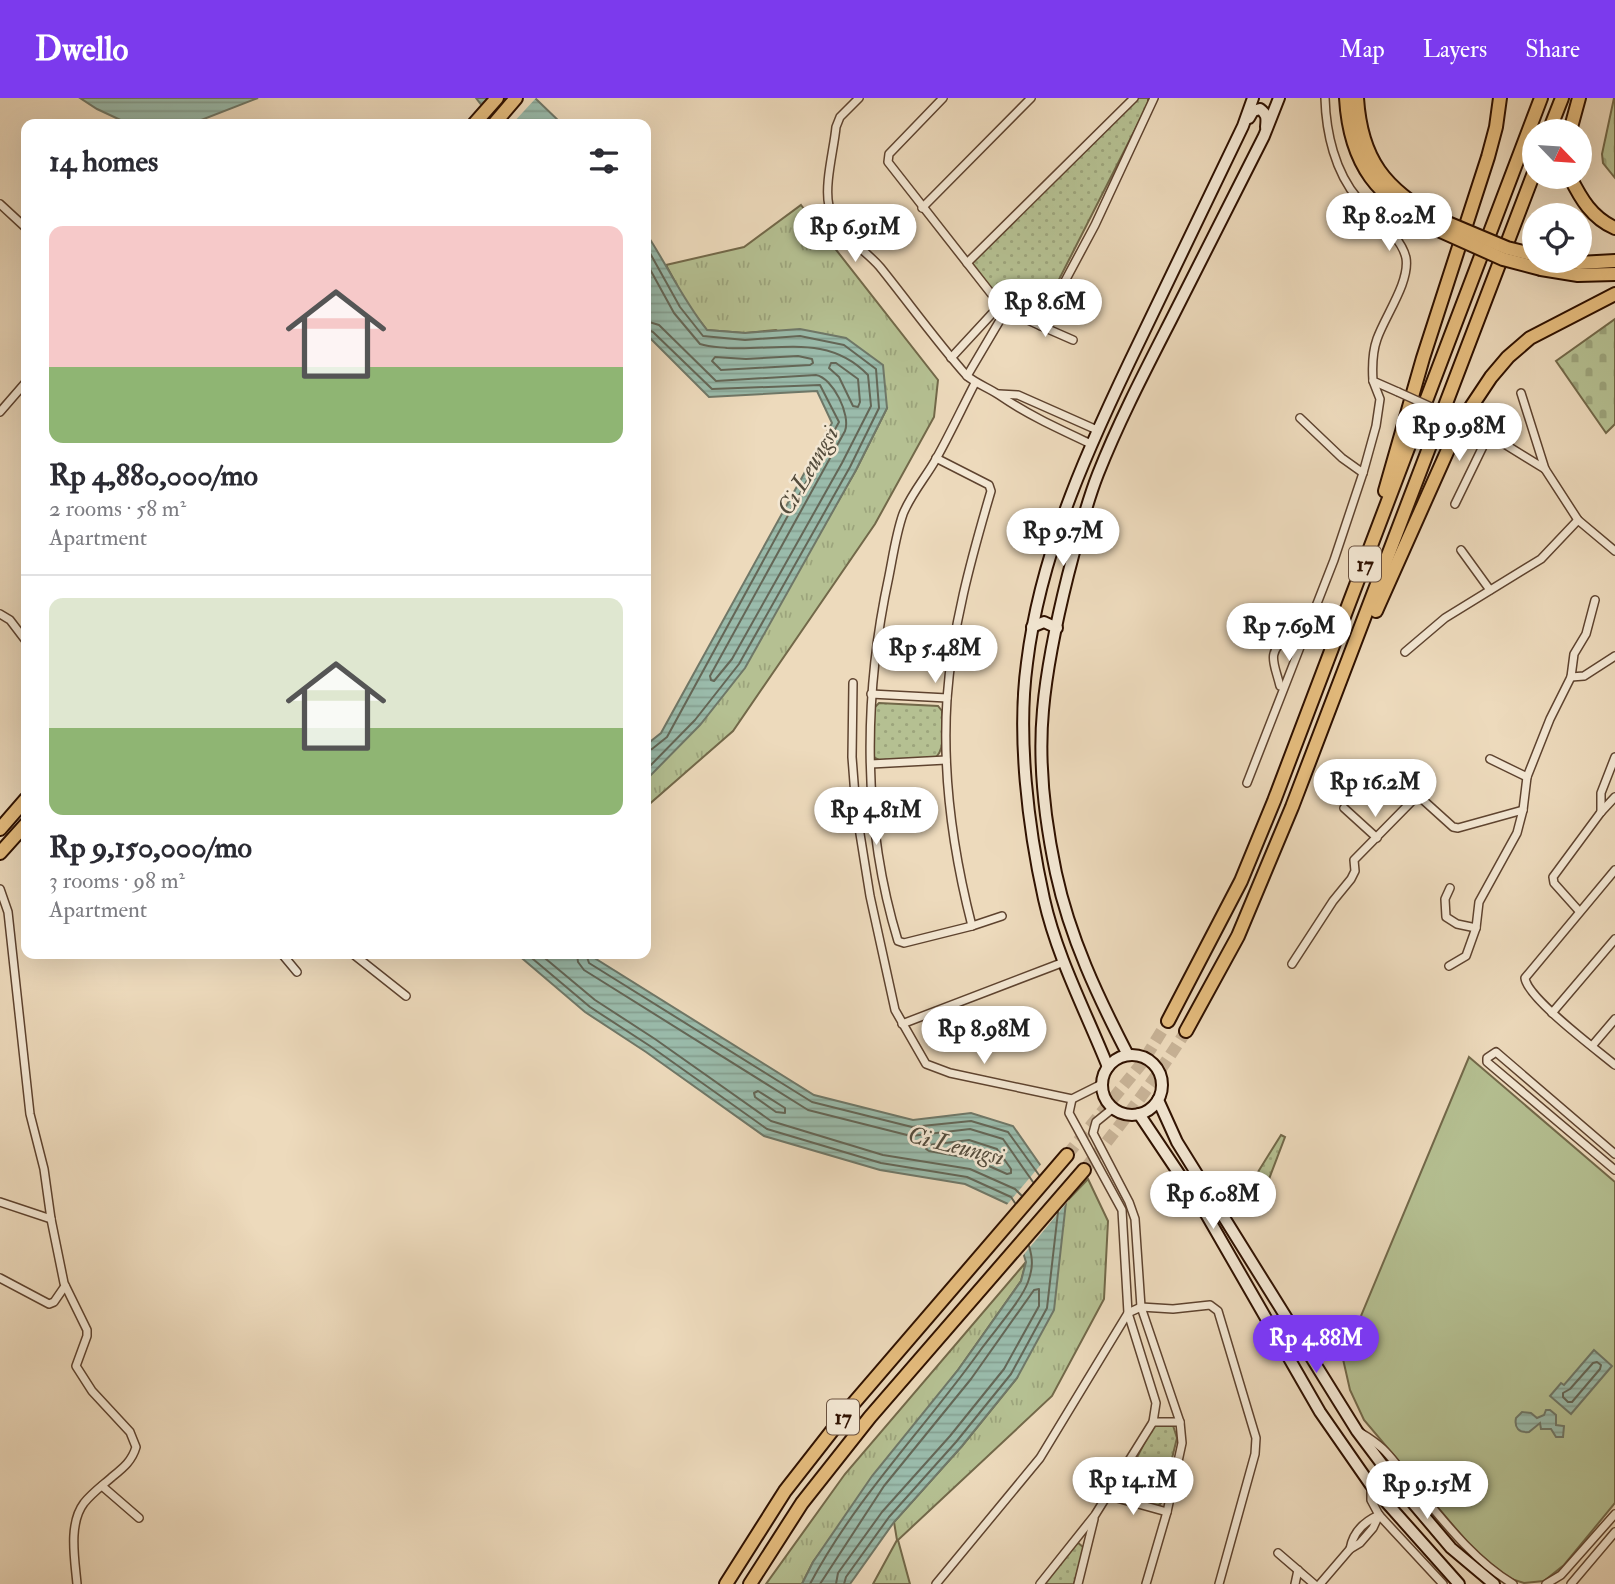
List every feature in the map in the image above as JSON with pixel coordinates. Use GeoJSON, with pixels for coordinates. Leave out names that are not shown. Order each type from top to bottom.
{"type":"FeatureCollection","features":[{"type":"Feature","properties":{"kind":"highway"},"geometry":{"type":"LineString","coordinates":[[479,119],[496,98]]}},
{"type":"Feature","properties":{"kind":"highway"},"geometry":{"type":"LineString","coordinates":[[498,119],[516,98]]}},
{"type":"Feature","properties":{"kind":"highway"},"geometry":{"type":"LineString","coordinates":[[1346,98],[1357,153],[1371,178],[1388,199],[1410,215],[1522,252]]}},
{"type":"Feature","properties":{"kind":"highway"},"geometry":{"type":"LineString","coordinates":[[1357,98],[1359,128],[1367,152],[1379,173],[1396,192],[1437,224],[1503,259],[1578,275],[1615,274]]}},
{"type":"Feature","properties":{"kind":"highway"},"geometry":{"type":"LineString","coordinates":[[1361,575],[1423,358],[1488,156],[1500,98]]}},
{"type":"Feature","properties":{"kind":"highway","name":"17"},"geometry":{"type":"LineString","coordinates":[[1168,1021],[1241,881],[1361,575],[1541,98]]}},
{"type":"Feature","properties":{"kind":"highway"},"geometry":{"type":"LineString","coordinates":[[1554,119],[1562,98]]}},
{"type":"Feature","properties":{"kind":"highway"},"geometry":{"type":"LineString","coordinates":[[1573,119],[1579,98]]}},
{"type":"Feature","properties":{"kind":"highway","name":"17"},"geometry":{"type":"LineString","coordinates":[[1186,1031],[1238,936],[1324,727],[1528,189]]}},
{"type":"Feature","properties":{"kind":"highway"},"geometry":{"type":"LineString","coordinates":[[1577,189],[1587,208],[1604,223],[1615,228]]}},
{"type":"Feature","properties":{"kind":"highway"},"geometry":{"type":"LineString","coordinates":[[1592,262],[1615,261]]}},
{"type":"Feature","properties":{"kind":"highway"},"geometry":{"type":"LineString","coordinates":[[1324,727],[1459,425],[1475,398],[1508,357],[1530,338],[1615,294]]}},
{"type":"Feature","properties":{"kind":"highway"},"geometry":{"type":"LineString","coordinates":[[0,829],[21,805]]}},
{"type":"Feature","properties":{"kind":"highway"},"geometry":{"type":"LineString","coordinates":[[0,853],[21,830]]}},
{"type":"Feature","properties":{"kind":"highway","name":"17"},"geometry":{"type":"LineString","coordinates":[[726,1584],[785,1491],[853,1404],[1067,1155]]}},
{"type":"Feature","properties":{"kind":"highway","name":"17"},"geometry":{"type":"LineString","coordinates":[[750,1584],[811,1492],[870,1418],[1083,1170]]}},
{"type":"Feature","properties":{"kind":"street"},"geometry":{"type":"LineString","coordinates":[[859,98],[840,117],[836,127],[828,194],[834,220],[857,248],[877,264],[951,358],[975,383],[998,394],[1014,407],[1091,444]]}},
{"type":"Feature","properties":{"kind":"street"},"geometry":{"type":"LineString","coordinates":[[943,98],[889,153],[888,162],[1003,307],[1073,340]]}},
{"type":"Feature","properties":{"kind":"street"},"geometry":{"type":"LineString","coordinates":[[922,208],[1031,98]]}},
{"type":"Feature","properties":{"kind":"street"},"geometry":{"type":"LineString","coordinates":[[967,263],[1134,98]]}},
{"type":"Feature","properties":{"kind":"street"},"geometry":{"type":"LineString","coordinates":[[1041,326],[1117,180],[1154,98]]}},
{"type":"Feature","properties":{"kind":"street"},"geometry":{"type":"LineString","coordinates":[[1244,126],[1253,98]]}},
{"type":"Feature","properties":{"kind":"street"},"geometry":{"type":"LineString","coordinates":[[1128,1055],[1078,949],[1057,875],[1048,826],[1043,775],[1043,713],[1062,599],[1082,522],[1104,461],[1132,397],[1264,136],[1279,98]]}},
{"type":"Feature","properties":{"kind":"street"},"geometry":{"type":"LineString","coordinates":[[1247,783],[1282,685],[1293,668],[1334,560],[1363,473],[1376,426],[1380,399],[1373,381],[1372,359],[1378,337],[1398,292],[1406,261],[1403,248],[1357,197],[1344,177],[1329,136],[1325,98]]}},
{"type":"Feature","properties":{"kind":"street"},"geometry":{"type":"LineString","coordinates":[[1108,1067],[1064,962],[1045,903],[1029,816],[1024,712],[1026,666],[1032,627],[1039,596],[1097,429],[1253,111],[1260,109],[1265,112],[1267,119],[1264,136]]}},
{"type":"Feature","properties":{"kind":"street"},"geometry":{"type":"LineString","coordinates":[[0,204],[21,223]]}},
{"type":"Feature","properties":{"kind":"street"},"geometry":{"type":"LineString","coordinates":[[951,358],[1003,307]]}},
{"type":"Feature","properties":{"kind":"street"},"geometry":{"type":"LineString","coordinates":[[967,376],[1003,307]]}},
{"type":"Feature","properties":{"kind":"street"},"geometry":{"type":"LineString","coordinates":[[1373,381],[1485,432],[1545,469]]}},
{"type":"Feature","properties":{"kind":"street"},"geometry":{"type":"LineString","coordinates":[[975,383],[902,516],[881,613],[871,694],[871,764],[877,850],[898,941],[904,943],[1002,916]]}},
{"type":"Feature","properties":{"kind":"street"},"geometry":{"type":"LineString","coordinates":[[0,412],[21,388]]}},
{"type":"Feature","properties":{"kind":"street"},"geometry":{"type":"LineString","coordinates":[[1521,393],[1545,469],[1578,520],[1615,551]]}},
{"type":"Feature","properties":{"kind":"street"},"geometry":{"type":"LineString","coordinates":[[998,394],[1018,395],[1097,429]]}},
{"type":"Feature","properties":{"kind":"street"},"geometry":{"type":"LineString","coordinates":[[1042,421],[1048,408]]}},
{"type":"Feature","properties":{"kind":"street"},"geometry":{"type":"LineString","coordinates":[[1300,418],[1342,458],[1363,473]]}},
{"type":"Feature","properties":{"kind":"street"},"geometry":{"type":"LineString","coordinates":[[1455,504],[1485,432]]}},
{"type":"Feature","properties":{"kind":"street"},"geometry":{"type":"LineString","coordinates":[[936,458],[989,485],[991,491],[959,614],[947,698],[946,761],[956,856],[972,926]]}},
{"type":"Feature","properties":{"kind":"street"},"geometry":{"type":"LineString","coordinates":[[1405,652],[1445,618],[1541,559],[1578,520]]}},
{"type":"Feature","properties":{"kind":"street"},"geometry":{"type":"LineString","coordinates":[[1461,550],[1490,590]]}},
{"type":"Feature","properties":{"kind":"street"},"geometry":{"type":"LineString","coordinates":[[1039,596],[1049,606],[1054,606],[1062,599]]}},
{"type":"Feature","properties":{"kind":"street"},"geometry":{"type":"LineString","coordinates":[[1449,966],[1466,956],[1476,928],[1479,902],[1517,833],[1527,777],[1550,719],[1571,677],[1574,654],[1586,634],[1595,600]]}},
{"type":"Feature","properties":{"kind":"street"},"geometry":{"type":"LineString","coordinates":[[0,614],[10,620],[21,634]]}},
{"type":"Feature","properties":{"kind":"street"},"geometry":{"type":"LineString","coordinates":[[1032,627],[1044,622],[1057,628]]}},
{"type":"Feature","properties":{"kind":"street"},"geometry":{"type":"LineString","coordinates":[[1282,685],[1273,654],[1275,647],[1287,636]]}},
{"type":"Feature","properties":{"kind":"street"},"geometry":{"type":"LineString","coordinates":[[1571,677],[1584,676],[1615,656]]}},
{"type":"Feature","properties":{"kind":"street"},"geometry":{"type":"LineString","coordinates":[[853,683],[852,744],[856,809],[878,934],[895,1010],[921,1058],[932,1068],[1072,1100],[1102,1084]]}},
{"type":"Feature","properties":{"kind":"street"},"geometry":{"type":"LineString","coordinates":[[1271,686],[1282,685]]}},
{"type":"Feature","properties":{"kind":"street"},"geometry":{"type":"LineString","coordinates":[[871,694],[947,698]]}},
{"type":"Feature","properties":{"kind":"street"},"geometry":{"type":"LineString","coordinates":[[1601,812],[1601,793],[1615,757]]}},
{"type":"Feature","properties":{"kind":"street"},"geometry":{"type":"LineString","coordinates":[[1490,759],[1527,777]]}},
{"type":"Feature","properties":{"kind":"street"},"geometry":{"type":"LineString","coordinates":[[871,764],[946,761]]}},
{"type":"Feature","properties":{"kind":"street"},"geometry":{"type":"LineString","coordinates":[[1579,911],[1554,883],[1553,877],[1615,797]]}},
{"type":"Feature","properties":{"kind":"street"},"geometry":{"type":"LineString","coordinates":[[1292,964],[1334,898],[1351,878],[1355,871],[1354,860],[1418,798],[1453,827],[1458,828],[1523,810]]}},
{"type":"Feature","properties":{"kind":"street"},"geometry":{"type":"LineString","coordinates":[[1345,808],[1377,838]]}},
{"type":"Feature","properties":{"kind":"street"},"geometry":{"type":"LineString","coordinates":[[1615,870],[1525,978],[1527,987],[1552,1013],[1615,1065]]}},
{"type":"Feature","properties":{"kind":"street"},"geometry":{"type":"LineString","coordinates":[[1450,888],[1445,900],[1446,917],[1457,924],[1476,928]]}},
{"type":"Feature","properties":{"kind":"street"},"geometry":{"type":"LineString","coordinates":[[0,889],[8,912],[29,1107],[44,1169],[51,1219],[65,1286],[88,1336],[76,1366],[92,1391],[130,1432],[136,1447],[128,1463],[84,1503],[76,1521],[76,1584]]}},
{"type":"Feature","properties":{"kind":"street"},"geometry":{"type":"LineString","coordinates":[[1552,1013],[1615,939]]}},
{"type":"Feature","properties":{"kind":"street"},"geometry":{"type":"LineString","coordinates":[[286,959],[297,972]]}},
{"type":"Feature","properties":{"kind":"street"},"geometry":{"type":"LineString","coordinates":[[359,959],[406,996]]}},
{"type":"Feature","properties":{"kind":"street"},"geometry":{"type":"LineString","coordinates":[[902,1024],[1064,962]]}},
{"type":"Feature","properties":{"kind":"street"},"geometry":{"type":"LineString","coordinates":[[1592,1046],[1615,1019]]}},
{"type":"Feature","properties":{"kind":"street"},"geometry":{"type":"LineString","coordinates":[[1615,1154],[1496,1052],[1490,1055],[1487,1062],[1615,1170]]}},
{"type":"Feature","properties":{"kind":"street"},"geometry":{"type":"LineString","coordinates":[[1128,1055],[1144,1057],[1157,1068],[1162,1084],[1153,1107],[1139,1114],[1126,1114],[1112,1109],[1102,1084],[1108,1067],[1117,1059],[1128,1055]]}},
{"type":"Feature","properties":{"kind":"street"},"geometry":{"type":"LineString","coordinates":[[1072,1100],[1069,1113],[1122,1210],[1128,1313],[1156,1404],[1153,1422],[1096,1515],[1078,1584]]}},
{"type":"Feature","properties":{"kind":"street"},"geometry":{"type":"LineString","coordinates":[[1157,1100],[1177,1142],[1357,1431],[1396,1483],[1451,1548],[1494,1584]]}},
{"type":"Feature","properties":{"kind":"street"},"geometry":{"type":"LineString","coordinates":[[1112,1109],[1096,1122],[1093,1133],[1135,1219],[1141,1307],[1180,1422],[1182,1443],[1167,1512],[1146,1584]]}},
{"type":"Feature","properties":{"kind":"street"},"geometry":{"type":"LineString","coordinates":[[1139,1114],[1206,1214],[1320,1412],[1370,1484],[1459,1584]]}},
{"type":"Feature","properties":{"kind":"street"},"geometry":{"type":"LineString","coordinates":[[0,1202],[51,1219]]}},
{"type":"Feature","properties":{"kind":"street"},"geometry":{"type":"LineString","coordinates":[[0,1278],[49,1304],[54,1302],[65,1286]]}},
{"type":"Feature","properties":{"kind":"street"},"geometry":{"type":"LineString","coordinates":[[936,1584],[1040,1458],[1128,1313],[1141,1307],[1173,1309],[1210,1306],[1218,1311],[1256,1438],[1255,1454],[1219,1584]]}},
{"type":"Feature","properties":{"kind":"street"},"geometry":{"type":"LineString","coordinates":[[1153,1422],[1180,1422]]}},
{"type":"Feature","properties":{"kind":"street"},"geometry":{"type":"LineString","coordinates":[[1357,1431],[1385,1448],[1405,1475],[1478,1558],[1513,1584]]}},
{"type":"Feature","properties":{"kind":"street"},"geometry":{"type":"LineString","coordinates":[[1370,1484],[1371,1500],[1379,1515],[1443,1584]]}},
{"type":"Feature","properties":{"kind":"street"},"geometry":{"type":"LineString","coordinates":[[102,1486],[139,1518]]}},
{"type":"Feature","properties":{"kind":"street"},"geometry":{"type":"LineString","coordinates":[[1106,1495],[1167,1512]]}},
{"type":"Feature","properties":{"kind":"street"},"geometry":{"type":"LineString","coordinates":[[1546,1584],[1560,1575],[1615,1514]]}},
{"type":"Feature","properties":{"kind":"street"},"geometry":{"type":"LineString","coordinates":[[1040,1584],[1096,1515]]}},
{"type":"Feature","properties":{"kind":"street"},"geometry":{"type":"LineString","coordinates":[[1320,1584],[1350,1549],[1360,1544],[1373,1528],[1379,1515]]}},
{"type":"Feature","properties":{"kind":"street"},"geometry":{"type":"LineString","coordinates":[[1571,1584],[1615,1532]]}},
{"type":"Feature","properties":{"kind":"street"},"geometry":{"type":"LineString","coordinates":[[1278,1553],[1314,1584]]}},
{"type":"Feature","properties":{"kind":"street"},"geometry":{"type":"LineString","coordinates":[[1295,1584],[1298,1570]]}},
{"type":"Feature","properties":{"kind":"green space"},"geometry":{"type":"Polygon","coordinates":[[[1134,98],[1148,98],[1148,104],[1041,315],[1032,320],[999,304],[972,264],[975,259],[1134,98]]]}},
{"type":"Feature","properties":{"kind":"green space"},"geometry":{"type":"Polygon","coordinates":[[[1614,98],[1615,178],[1603,163],[1602,154],[1614,98]]]}},
{"type":"Feature","properties":{"kind":"green space"},"geometry":{"type":"Polygon","coordinates":[[[801,205],[938,380],[934,417],[875,524],[733,731],[651,803],[651,772],[817,538],[887,408],[776,330],[745,333],[707,330],[687,304],[666,265],[744,247],[801,205]]]}},
{"type":"Feature","properties":{"kind":"green space"},"geometry":{"type":"Polygon","coordinates":[[[1615,319],[1615,424],[1606,433],[1556,361],[1615,319]]]}},
{"type":"Feature","properties":{"kind":"green space"},"geometry":{"type":"Polygon","coordinates":[[[879,703],[938,706],[942,711],[943,737],[938,755],[934,759],[881,761],[875,758],[872,753],[874,708],[879,703]]]}},
{"type":"Feature","properties":{"kind":"green space"},"geometry":{"type":"Polygon","coordinates":[[[1469,1057],[1615,1182],[1615,1503],[1564,1565],[1544,1581],[1524,1583],[1508,1578],[1473,1549],[1364,1420],[1350,1390],[1343,1359],[1469,1057]]]}},
{"type":"Feature","properties":{"kind":"green space"},"geometry":{"type":"Polygon","coordinates":[[[1281,1135],[1285,1137],[1261,1200],[1254,1202],[1248,1188],[1281,1135]]]}},
{"type":"Feature","properties":{"kind":"green space"},"geometry":{"type":"Polygon","coordinates":[[[1088,1179],[1108,1221],[1104,1299],[1052,1396],[898,1540],[910,1584],[873,1584],[897,1540],[894,1522],[962,1446],[1017,1378],[1066,1202],[1088,1179]]]}},
{"type":"Feature","properties":{"kind":"green space"},"geometry":{"type":"Polygon","coordinates":[[[1026,1262],[1021,1281],[958,1370],[813,1562],[802,1584],[766,1584],[845,1474],[1026,1262]]]}},
{"type":"Feature","properties":{"kind":"green space"},"geometry":{"type":"Polygon","coordinates":[[[1157,1418],[1171,1419],[1177,1438],[1161,1503],[1157,1507],[1118,1495],[1157,1418]]]}},
{"type":"Feature","properties":{"kind":"green space"},"geometry":{"type":"Polygon","coordinates":[[[1077,1542],[1083,1547],[1083,1552],[1074,1584],[1041,1584],[1077,1542]]]}},
{"type":"Feature","properties":{"kind":"water"},"geometry":{"type":"Polygon","coordinates":[[[80,98],[258,98],[204,119],[118,119],[80,98]]]}},
{"type":"Feature","properties":{"kind":"water"},"geometry":{"type":"Polygon","coordinates":[[[476,98],[535,98],[557,119],[492,119],[476,98]]]}},
{"type":"Feature","properties":{"kind":"water","name":"Ci Leungsi"},"geometry":{"type":"Polygon","coordinates":[[[651,241],[707,330],[745,333],[800,329],[846,338],[883,365],[887,408],[856,470],[745,668],[700,725],[651,775],[651,741],[661,733],[832,423],[817,391],[709,397],[651,339],[651,241]]]}},
{"type":"Feature","properties":{"kind":"water","name":"Ci Leungsi"},"geometry":{"type":"Polygon","coordinates":[[[523,959],[596,959],[814,1095],[913,1120],[971,1113],[1013,1126],[1066,1202],[1054,1310],[1017,1378],[962,1446],[894,1522],[850,1584],[802,1584],[813,1562],[872,1476],[958,1370],[1021,1281],[1026,1262],[1008,1204],[965,1184],[880,1170],[764,1136],[585,1012],[523,959]]]}},
{"type":"Feature","properties":{"kind":"water"},"geometry":{"type":"Polygon","coordinates":[[[1594,1350],[1612,1366],[1571,1414],[1550,1396],[1561,1383],[1564,1385],[1594,1350]]]}},
{"type":"Feature","properties":{"kind":"water"},"geometry":{"type":"Polygon","coordinates":[[[1546,1410],[1556,1415],[1556,1425],[1564,1426],[1563,1437],[1556,1437],[1551,1429],[1541,1429],[1540,1423],[1529,1432],[1518,1429],[1516,1418],[1522,1412],[1531,1413],[1537,1418],[1544,1415],[1546,1410]]]}},
{"type":"Feature","properties":{"kind":"pier"},"geometry":{"type":"Polygon","coordinates":[[[510,98],[536,98],[517,119],[491,119],[510,98]]]}},
{"type":"Feature","properties":{"kind":"pier"},"geometry":{"type":"Polygon","coordinates":[[[1043,1162],[1069,1200],[1021,1258],[1005,1207],[1043,1162]]]}},
{"type":"Feature","properties":{"kind":"tunnel"},"geometry":{"type":"LineString","coordinates":[[1067,1155],[1142,1063],[1168,1021]]}},
{"type":"Feature","properties":{"kind":"tunnel"},"geometry":{"type":"LineString","coordinates":[[1084,1170],[1137,1102],[1186,1031]]}}]}
